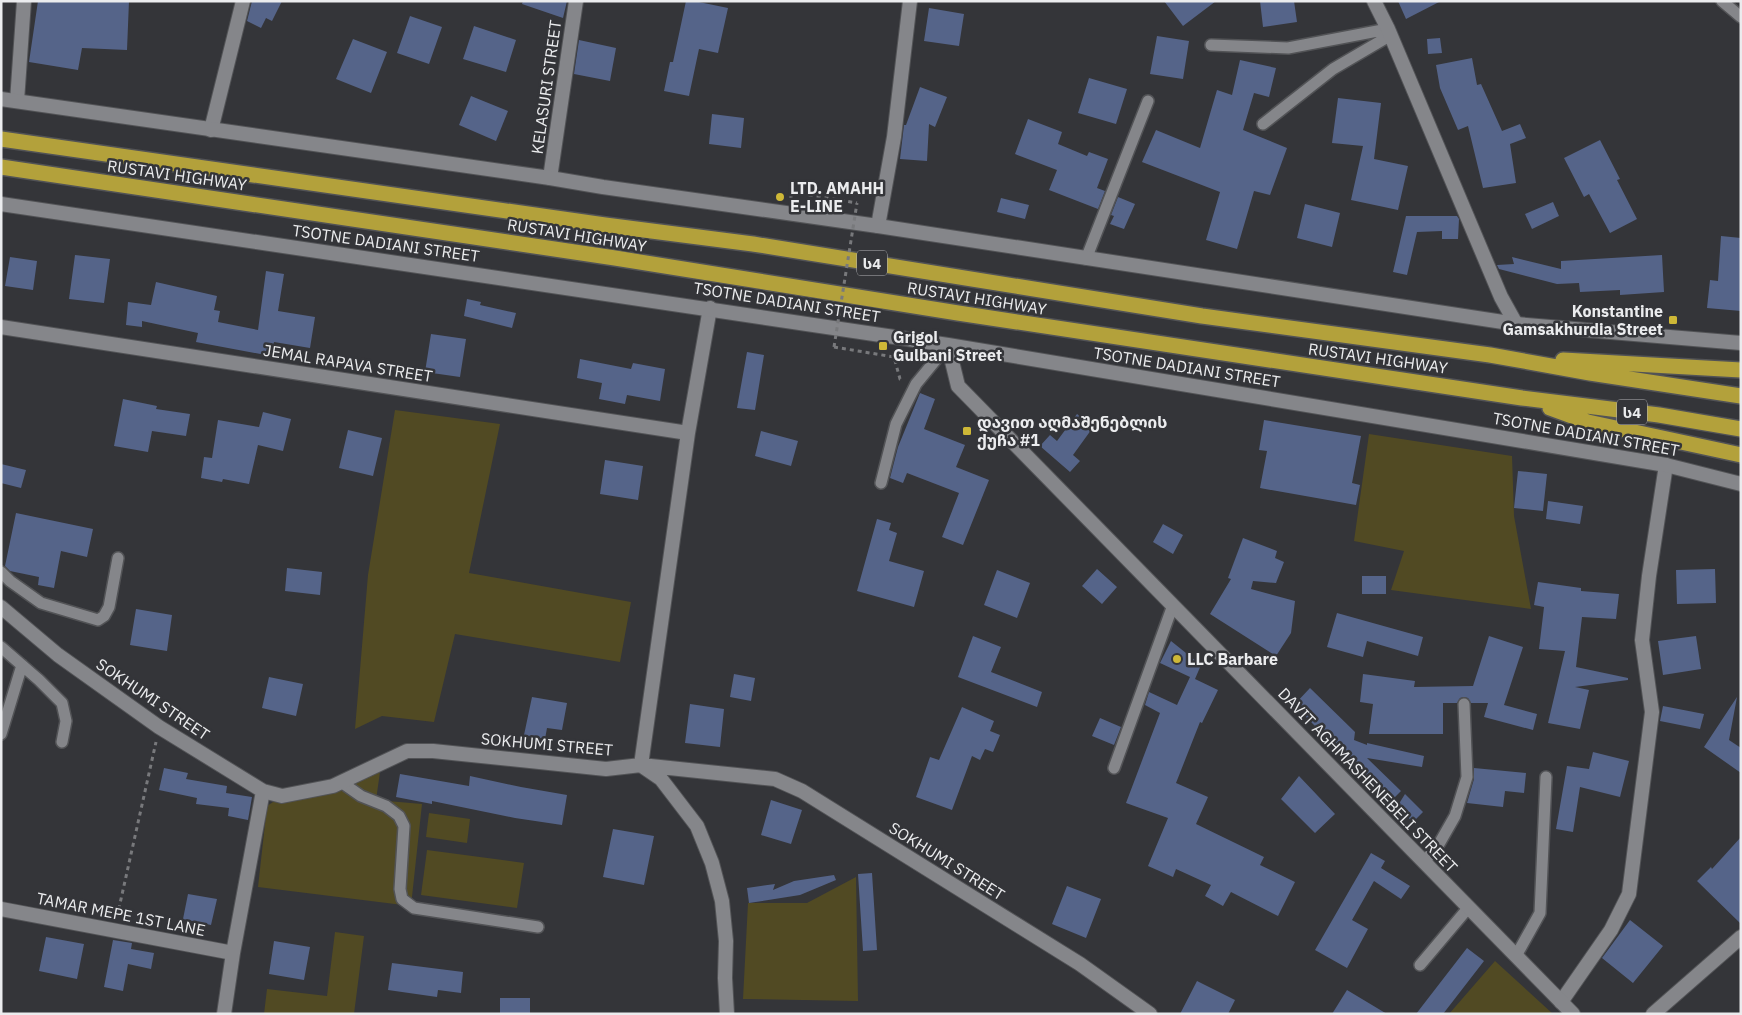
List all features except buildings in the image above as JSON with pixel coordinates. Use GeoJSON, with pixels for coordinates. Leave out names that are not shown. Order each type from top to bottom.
{"type":"FeatureCollection","features":[{"type":"Feature","properties":{"kind":"highway","name":"RUSTAVI HIGHWAY"},"geometry":{"type":"LineString","coordinates":[[1,139],[605,225],[752,244],[1202,316],[1490,355],[1590,373],[1741,396]]}},
{"type":"Feature","properties":{"kind":"highway","name":"RUSTAVI HIGHWAY"},"geometry":{"type":"LineString","coordinates":[[1,167],[595,255],[948,312],[1522,398],[1659,415],[1741,429]]}},
{"type":"Feature","properties":{"kind":"highway"},"geometry":{"type":"LineString","coordinates":[[1490,355],[1741,370]]}},
{"type":"Feature","properties":{"kind":"highway"},"geometry":{"type":"LineString","coordinates":[[1522,398],[1588,422],[1741,455]]}},
{"type":"Feature","properties":{"kind":"street"},"geometry":{"type":"LineString","coordinates":[[17,101],[24,1]]}},
{"type":"Feature","properties":{"kind":"street"},"geometry":{"type":"LineString","coordinates":[[211,130],[242,1]]}},
{"type":"Feature","properties":{"kind":"street","name":"KELASURI STREET"},"geometry":{"type":"LineString","coordinates":[[550,178],[576,1]]}},
{"type":"Feature","properties":{"kind":"street"},"geometry":{"type":"LineString","coordinates":[[878,226],[894,137],[910,1]]}},
{"type":"Feature","properties":{"kind":"street"},"geometry":{"type":"LineString","coordinates":[[1374,1],[1389,32],[1501,297],[1516,324]]}},
{"type":"Feature","properties":{"kind":"street"},"geometry":{"type":"LineString","coordinates":[[1,99],[878,226],[1516,324],[1741,343]]}},
{"type":"Feature","properties":{"kind":"street","name":"TSOTNE DADIANI STREET"},"geometry":{"type":"LineString","coordinates":[[1,204],[710,308],[948,345],[1666,464],[1741,484]]}},
{"type":"Feature","properties":{"kind":"street"},"geometry":{"type":"LineString","coordinates":[[710,308],[688,433],[641,765],[661,779],[697,826],[712,863],[722,901],[725,933],[727,1014]]}},
{"type":"Feature","properties":{"kind":"street","name":"JEMAL RAPAVA STREET"},"geometry":{"type":"LineString","coordinates":[[1,327],[688,433]]}},
{"type":"Feature","properties":{"kind":"street","name":"DAVIT AGHMASHENEBELI STREET"},"geometry":{"type":"LineString","coordinates":[[948,345],[958,386],[1573,1014]]}},
{"type":"Feature","properties":{"kind":"street"},"geometry":{"type":"LineString","coordinates":[[1561,1002],[1611,930],[1630,894],[1652,712],[1642,640],[1649,576],[1666,464]]}},
{"type":"Feature","properties":{"kind":"street","name":"SOKHUMI STREET"},"geometry":{"type":"LineString","coordinates":[[1,607],[58,655],[159,727],[263,792],[282,796],[333,786],[407,751],[433,750],[606,769],[641,765],[775,779],[802,790],[1080,964],[1150,1014]]}},
{"type":"Feature","properties":{"kind":"street"},"geometry":{"type":"LineString","coordinates":[[224,1014],[263,792]]}},
{"type":"Feature","properties":{"kind":"street","name":"TAMAR MEPE 1ST LANE"},"geometry":{"type":"LineString","coordinates":[[1,909],[234,953]]}},
{"type":"Feature","properties":{"kind":"street"},"geometry":{"type":"LineString","coordinates":[[1653,1014],[1741,937]]}},
{"type":"Feature","properties":{"kind":"lane"},"geometry":{"type":"LineString","coordinates":[[1722,1],[1741,17]]}},
{"type":"Feature","properties":{"kind":"lane"},"geometry":{"type":"LineString","coordinates":[[1211,45],[1288,48],[1389,32]]}},
{"type":"Feature","properties":{"kind":"lane"},"geometry":{"type":"LineString","coordinates":[[1263,124],[1333,69],[1389,32]]}},
{"type":"Feature","properties":{"kind":"lane"},"geometry":{"type":"LineString","coordinates":[[1086,259],[1148,101]]}},
{"type":"Feature","properties":{"kind":"lane"},"geometry":{"type":"LineString","coordinates":[[880,483],[896,424],[916,384],[948,345]]}},
{"type":"Feature","properties":{"kind":"lane"},"geometry":{"type":"LineString","coordinates":[[1,572],[10,581],[41,603],[98,620],[104,616],[109,607],[118,558]]}},
{"type":"Feature","properties":{"kind":"lane"},"geometry":{"type":"LineString","coordinates":[[1114,768],[1173,605]]}},
{"type":"Feature","properties":{"kind":"lane"},"geometry":{"type":"LineString","coordinates":[[1,647],[62,703],[66,721],[62,742]]}},
{"type":"Feature","properties":{"kind":"lane"},"geometry":{"type":"LineString","coordinates":[[1,734],[22,665]]}},
{"type":"Feature","properties":{"kind":"lane"},"geometry":{"type":"LineString","coordinates":[[1424,862],[1438,844],[1455,816],[1467,777],[1464,704]]}},
{"type":"Feature","properties":{"kind":"lane"},"geometry":{"type":"LineString","coordinates":[[1516,956],[1540,913],[1546,777]]}},
{"type":"Feature","properties":{"kind":"lane"},"geometry":{"type":"LineString","coordinates":[[341,782],[361,796],[386,806],[399,816],[404,826],[400,889],[402,899],[414,908],[538,927]]}},
{"type":"Feature","properties":{"kind":"lane"},"geometry":{"type":"LineString","coordinates":[[1420,965],[1469,907]]}},
{"type":"Feature","properties":{"kind":"path"},"geometry":{"type":"LineString","coordinates":[[791,192],[857,203],[834,347],[894,357],[900,379],[916,384]]}},
{"type":"Feature","properties":{"kind":"path"},"geometry":{"type":"LineString","coordinates":[[114,930],[159,727]]}},
{"type":"Feature","properties":{"kind":"shaded area"},"geometry":{"type":"Polygon","coordinates":[[[395,410],[500,424],[469,573],[631,602],[620,662],[455,634],[434,722],[382,716],[355,729],[368,575],[395,410]]]}},
{"type":"Feature","properties":{"kind":"shaded area"},"geometry":{"type":"Polygon","coordinates":[[[1369,434],[1512,456],[1514,516],[1531,609],[1391,590],[1404,551],[1354,541],[1369,434]]]}},
{"type":"Feature","properties":{"kind":"shaded area"},"geometry":{"type":"Polygon","coordinates":[[[380,772],[376,800],[422,804],[411,906],[258,887],[267,806],[279,798],[330,793],[380,772]]]}},
{"type":"Feature","properties":{"kind":"shaded area"},"geometry":{"type":"Polygon","coordinates":[[[429,813],[470,819],[467,843],[426,837],[429,813]]]}},
{"type":"Feature","properties":{"kind":"shaded area"},"geometry":{"type":"Polygon","coordinates":[[[427,850],[524,863],[517,908],[421,895],[427,850]]]}},
{"type":"Feature","properties":{"kind":"shaded area"},"geometry":{"type":"Polygon","coordinates":[[[856,877],[858,1001],[743,999],[748,903],[807,903],[856,877]]]}},
{"type":"Feature","properties":{"kind":"shaded area"},"geometry":{"type":"Polygon","coordinates":[[[335,932],[364,936],[354,1014],[264,1014],[267,989],[327,996],[335,932]]]}},
{"type":"Feature","properties":{"kind":"shaded area"},"geometry":{"type":"Polygon","coordinates":[[[1495,961],[1553,1014],[1449,1014],[1495,961]]]}},
{"type":"Feature","properties":{"kind":"place","name":"LTD. AMAHH E-LINE"},"geometry":{"type":"Point","coordinates":[780,197]}},
{"type":"Feature","properties":{"kind":"place","name":"Konstantine Gamsakhurdia Street"},"geometry":{"type":"Point","coordinates":[1673,320]}},
{"type":"Feature","properties":{"kind":"place","name":"Grigol Gulbani Street"},"geometry":{"type":"Point","coordinates":[883,346]}},
{"type":"Feature","properties":{"kind":"place","name":"დავით აღმაშენებლის ქუჩა #1"},"geometry":{"type":"Point","coordinates":[967,431]}},
{"type":"Feature","properties":{"kind":"place","name":"LLC Barbare"},"geometry":{"type":"Point","coordinates":[1177,659]}}]}
